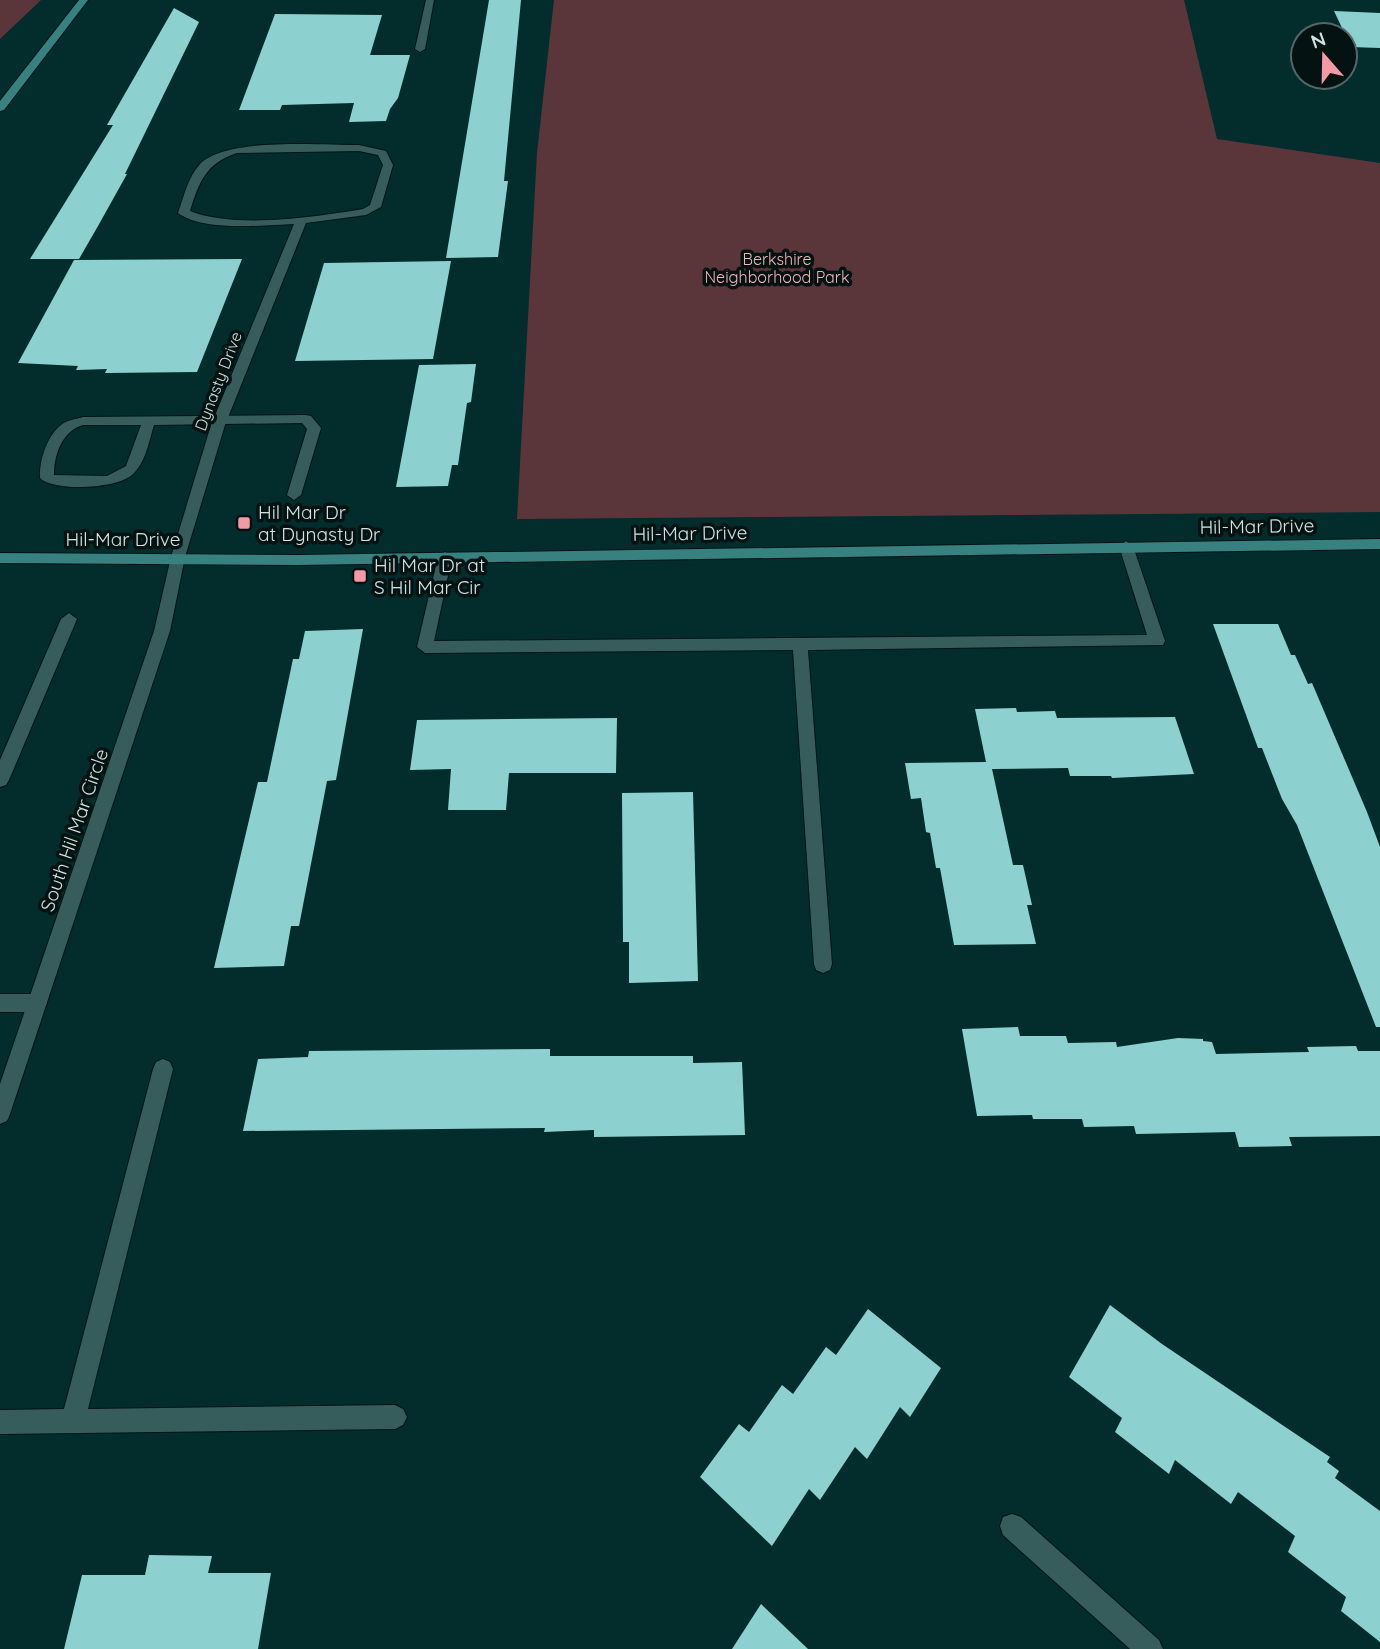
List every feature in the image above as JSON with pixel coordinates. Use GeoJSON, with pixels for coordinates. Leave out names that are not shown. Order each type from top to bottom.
{"type":"FeatureCollection","features":[{"type":"Feature","properties":{"kind":"street"},"geometry":{"type":"LineString","coordinates":[[0,108],[84,0]]}},
{"type":"Feature","properties":{"kind":"street"},"geometry":{"type":"LineString","coordinates":[[421,49],[430,0]]}},
{"type":"Feature","properties":{"kind":"street"},"geometry":{"type":"LineString","coordinates":[[359,148],[382,153],[387,158],[388,165],[375,207],[345,217],[301,221],[203,220],[184,214],[197,171],[206,161],[226,152],[359,148]]}},
{"type":"Feature","properties":{"kind":"street","name":"Dynasty Drive"},"geometry":{"type":"LineString","coordinates":[[178,558],[221,419],[301,221]]}},
{"type":"Feature","properties":{"kind":"street"},"geometry":{"type":"LineString","coordinates":[[149,421],[131,469],[124,474],[113,479],[55,481],[47,478],[45,471],[62,431],[71,424],[149,421],[221,419],[306,419],[314,428],[294,495]]}},
{"type":"Feature","properties":{"kind":"street","name":"Hil-Mar Drive"},"geometry":{"type":"LineString","coordinates":[[0,558],[445,557],[1380,544]]}},
{"type":"Feature","properties":{"kind":"street"},"geometry":{"type":"LineString","coordinates":[[445,557],[425,647],[1157,641],[1126,546]]}},
{"type":"Feature","properties":{"kind":"street","name":"South Hil Mar Circle"},"geometry":{"type":"LineString","coordinates":[[0,1114],[162,631],[178,558]]}},
{"type":"Feature","properties":{"kind":"street"},"geometry":{"type":"LineString","coordinates":[[0,780],[69,619]]}},
{"type":"Feature","properties":{"kind":"street"},"geometry":{"type":"LineString","coordinates":[[800,643],[823,964]]}},
{"type":"Feature","properties":{"kind":"street"},"geometry":{"type":"LineString","coordinates":[[0,1003],[37,1003]]}},
{"type":"Feature","properties":{"kind":"street"},"geometry":{"type":"LineString","coordinates":[[72,1420],[163,1069]]}},
{"type":"Feature","properties":{"kind":"street"},"geometry":{"type":"LineString","coordinates":[[0,1422],[395,1417]]}},
{"type":"Feature","properties":{"kind":"street"},"geometry":{"type":"LineString","coordinates":[[1012,1526],[1150,1649]]}},
{"type":"Feature","properties":{"kind":"green space"},"geometry":{"type":"Polygon","coordinates":[[[0,0],[41,0],[0,39],[0,0]]]}},
{"type":"Feature","properties":{"kind":"green space","name":"Berkshire Neighborhood Park"},"geometry":{"type":"Polygon","coordinates":[[[554,0],[1184,0],[1217,139],[1380,163],[1380,512],[517,519],[537,153],[554,0]]]}},
{"type":"Feature","properties":{"kind":"building"},"geometry":{"type":"Polygon","coordinates":[[[489,0],[521,0],[504,181],[508,181],[498,257],[446,258],[489,0]]]}},
{"type":"Feature","properties":{"kind":"building"},"geometry":{"type":"Polygon","coordinates":[[[174,8],[199,22],[127,174],[98,226],[79,259],[30,259],[113,125],[107,125],[174,8]]]}},
{"type":"Feature","properties":{"kind":"building"},"geometry":{"type":"Polygon","coordinates":[[[1334,11],[1380,13],[1380,48],[1359,47],[1359,21],[1339,21],[1334,11]]]}},
{"type":"Feature","properties":{"kind":"building"},"geometry":{"type":"Polygon","coordinates":[[[275,14],[382,15],[370,55],[410,55],[398,98],[386,121],[349,122],[354,103],[282,105],[280,110],[239,110],[275,14]]]}},
{"type":"Feature","properties":{"kind":"building"},"geometry":{"type":"Polygon","coordinates":[[[242,259],[197,372],[105,373],[107,369],[76,370],[78,366],[18,363],[74,260],[242,259]]]}},
{"type":"Feature","properties":{"kind":"building"},"geometry":{"type":"Polygon","coordinates":[[[451,261],[433,359],[295,361],[324,263],[451,261]]]}},
{"type":"Feature","properties":{"kind":"building"},"geometry":{"type":"Polygon","coordinates":[[[476,364],[458,465],[452,465],[448,486],[396,487],[419,365],[476,364]]]}},
{"type":"Feature","properties":{"kind":"building"},"geometry":{"type":"Polygon","coordinates":[[[1213,624],[1278,624],[1291,655],[1295,655],[1308,684],[1312,683],[1367,812],[1380,847],[1380,1027],[1376,1027],[1297,825],[1282,799],[1262,748],[1258,748],[1213,624]]]}},
{"type":"Feature","properties":{"kind":"building"},"geometry":{"type":"Polygon","coordinates":[[[363,629],[336,780],[327,781],[299,926],[291,926],[284,966],[214,968],[258,782],[267,782],[293,659],[299,659],[305,631],[363,629]]]}},
{"type":"Feature","properties":{"kind":"building"},"geometry":{"type":"Polygon","coordinates":[[[1016,708],[1017,712],[1055,711],[1057,718],[1175,717],[1194,774],[1112,778],[1070,776],[1068,768],[992,769],[1013,865],[1023,865],[1032,905],[1027,905],[1036,944],[954,945],[940,868],[936,868],[930,833],[926,832],[921,798],[911,799],[905,763],[986,762],[975,709],[1016,708]]]}},
{"type":"Feature","properties":{"kind":"building"},"geometry":{"type":"Polygon","coordinates":[[[617,718],[616,773],[509,773],[506,810],[448,810],[451,769],[410,770],[417,720],[617,718]]]}},
{"type":"Feature","properties":{"kind":"building"},"geometry":{"type":"Polygon","coordinates":[[[693,792],[698,981],[629,983],[629,942],[623,942],[622,793],[693,792]]]}},
{"type":"Feature","properties":{"kind":"building"},"geometry":{"type":"Polygon","coordinates":[[[1018,1027],[1020,1036],[1066,1036],[1068,1043],[1116,1042],[1117,1047],[1178,1038],[1203,1039],[1212,1042],[1216,1054],[1309,1052],[1307,1047],[1356,1046],[1358,1051],[1380,1051],[1380,1136],[1289,1137],[1292,1146],[1239,1147],[1235,1132],[1136,1134],[1134,1126],[1084,1127],[1082,1119],[1033,1119],[1032,1115],[977,1116],[962,1029],[1018,1027]]]}},
{"type":"Feature","properties":{"kind":"building"},"geometry":{"type":"Polygon","coordinates":[[[550,1049],[550,1056],[693,1056],[693,1063],[742,1062],[745,1135],[594,1137],[594,1130],[544,1132],[545,1128],[243,1131],[258,1059],[308,1057],[309,1051],[550,1049]]]}},
{"type":"Feature","properties":{"kind":"building"},"geometry":{"type":"Polygon","coordinates":[[[1110,1305],[1162,1344],[1330,1457],[1327,1462],[1339,1471],[1335,1478],[1380,1511],[1380,1642],[1341,1611],[1346,1597],[1288,1552],[1295,1536],[1238,1492],[1231,1504],[1175,1460],[1169,1474],[1115,1432],[1122,1418],[1069,1377],[1110,1305]]]}},
{"type":"Feature","properties":{"kind":"building"},"geometry":{"type":"Polygon","coordinates":[[[868,1309],[941,1368],[910,1417],[900,1407],[867,1459],[855,1447],[820,1500],[809,1489],[772,1546],[700,1477],[739,1424],[749,1432],[782,1385],[793,1394],[826,1347],[836,1355],[868,1309]]]}},
{"type":"Feature","properties":{"kind":"building"},"geometry":{"type":"Polygon","coordinates":[[[149,1555],[212,1556],[208,1573],[271,1573],[258,1649],[64,1649],[82,1575],[145,1575],[149,1555]]]}},
{"type":"Feature","properties":{"kind":"building"},"geometry":{"type":"Polygon","coordinates":[[[761,1604],[808,1649],[732,1649],[761,1604]]]}},
{"type":"Feature","properties":{"kind":"place","name":"Hil Mar Dr at Dynasty Dr"},"geometry":{"type":"Point","coordinates":[244,523]}},
{"type":"Feature","properties":{"kind":"place","name":"Hil Mar Dr at S Hil Mar Cir"},"geometry":{"type":"Point","coordinates":[360,576]}}]}
